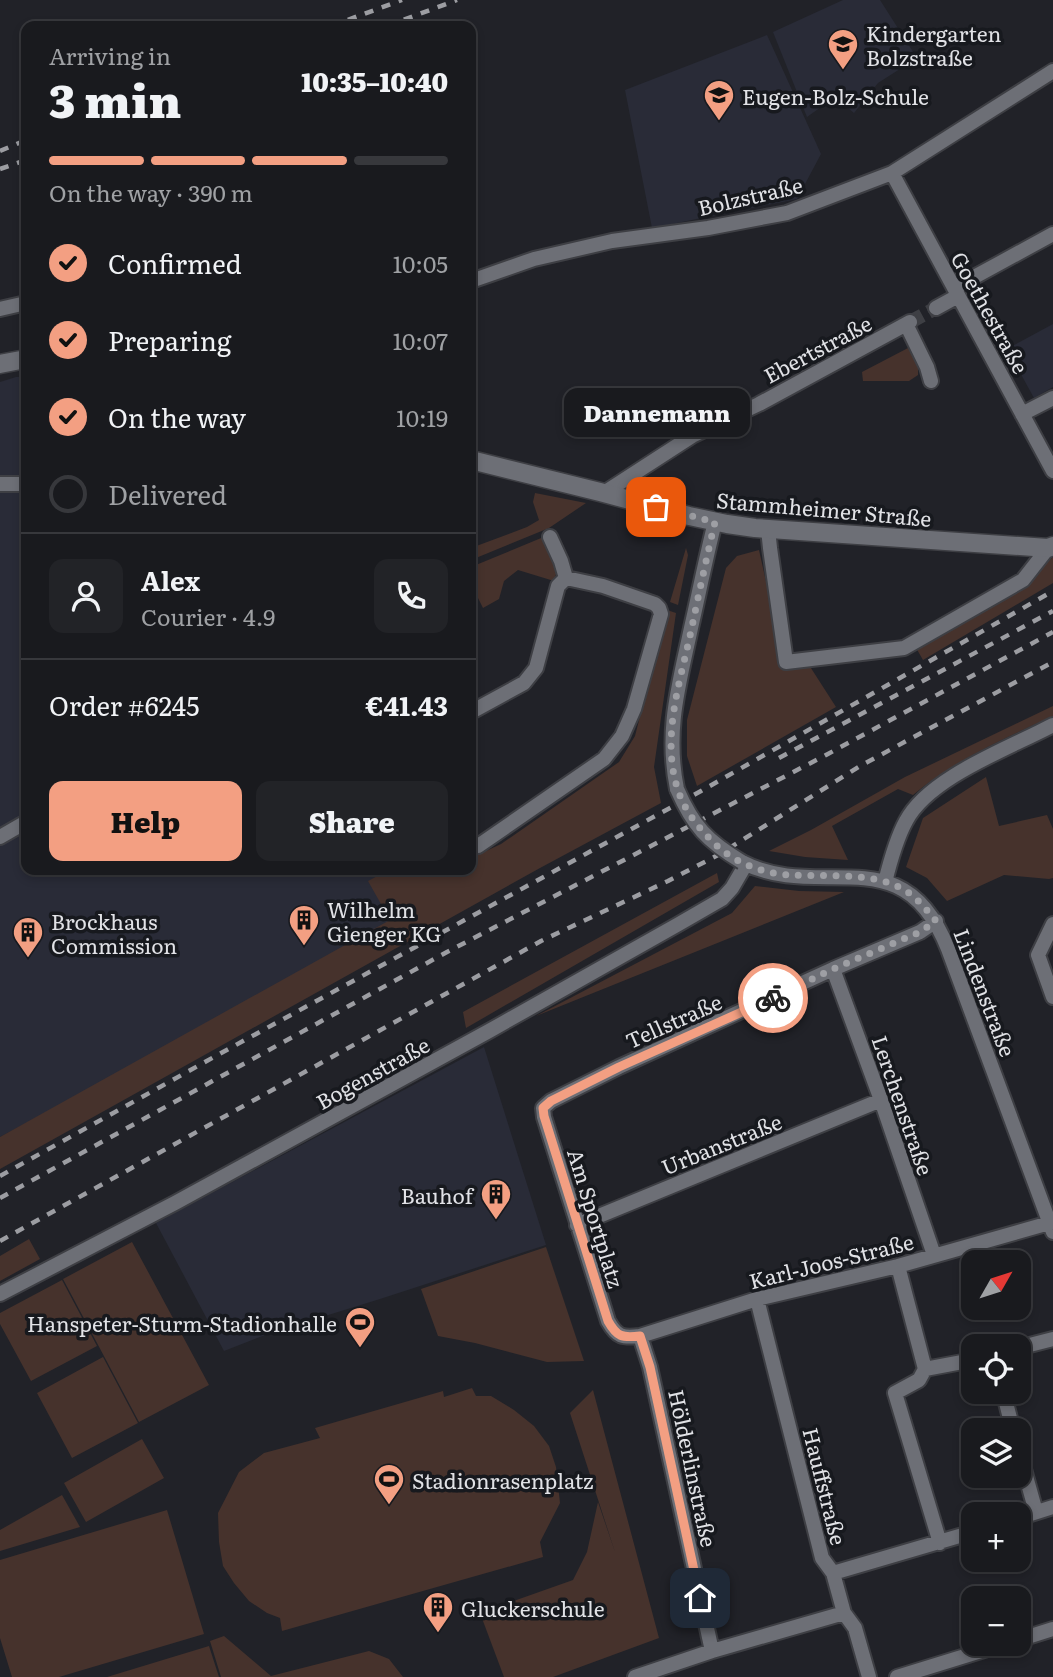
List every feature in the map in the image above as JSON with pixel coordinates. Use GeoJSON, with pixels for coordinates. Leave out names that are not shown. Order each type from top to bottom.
{"type":"FeatureCollection","features":[{"type":"Feature","properties":{"kind":"main road"},"geometry":{"type":"LineString","coordinates":[[0,364],[21,360]]}},
{"type":"Feature","properties":{"kind":"main road","name":"Stammheimer Straße"},"geometry":{"type":"LineString","coordinates":[[476,461],[715,522],[768,529],[1051,547]]}},
{"type":"Feature","properties":{"kind":"street","name":"Bolzstraße"},"geometry":{"type":"LineString","coordinates":[[476,279],[534,259],[612,241],[708,228],[786,213],[892,173],[1053,71]]}},
{"type":"Feature","properties":{"kind":"street","name":"Goethestraße"},"geometry":{"type":"LineString","coordinates":[[892,173],[1053,471]]}},
{"type":"Feature","properties":{"kind":"street"},"geometry":{"type":"LineString","coordinates":[[936,308],[956,292],[1053,234]]}},
{"type":"Feature","properties":{"kind":"street"},"geometry":{"type":"LineString","coordinates":[[0,309],[21,304]]}},
{"type":"Feature","properties":{"kind":"street","name":"Ebertstraße"},"geometry":{"type":"LineString","coordinates":[[604,493],[692,436],[759,404],[908,323],[928,367],[931,381]]}},
{"type":"Feature","properties":{"kind":"street"},"geometry":{"type":"LineString","coordinates":[[1023,414],[1053,398]]}},
{"type":"Feature","properties":{"kind":"street"},"geometry":{"type":"LineString","coordinates":[[0,484],[21,484]]}},
{"type":"Feature","properties":{"kind":"street","name":"Lindenstraße"},"geometry":{"type":"LineString","coordinates":[[715,522],[677,689],[671,735],[672,765],[677,789],[686,810],[719,848],[744,863],[772,873],[849,877],[885,882],[905,890],[936,921],[1052,1225]]}},
{"type":"Feature","properties":{"kind":"street"},"geometry":{"type":"LineString","coordinates":[[768,529],[786,662],[904,648],[1023,580],[1051,547]]}},
{"type":"Feature","properties":{"kind":"street"},"geometry":{"type":"LineString","coordinates":[[550,537],[566,578]]}},
{"type":"Feature","properties":{"kind":"street"},"geometry":{"type":"LineString","coordinates":[[476,845],[604,759],[622,736],[635,709],[661,614],[659,608],[655,604],[603,586],[566,578]]}},
{"type":"Feature","properties":{"kind":"street"},"geometry":{"type":"LineString","coordinates":[[476,709],[524,683],[536,668],[558,586],[566,578]]}},
{"type":"Feature","properties":{"kind":"street"},"geometry":{"type":"LineString","coordinates":[[885,882],[906,821],[920,800],[971,765],[1053,724]]}},
{"type":"Feature","properties":{"kind":"street"},"geometry":{"type":"LineString","coordinates":[[0,837],[21,825]]}},
{"type":"Feature","properties":{"kind":"street","name":"Bogenstraße"},"geometry":{"type":"LineString","coordinates":[[0,1294],[176,1203],[715,903],[732,888],[744,863]]}},
{"type":"Feature","properties":{"kind":"street","name":"Tellstraße"},"geometry":{"type":"LineString","coordinates":[[543,1108],[551,1101],[619,1067],[920,932],[936,921]]}},
{"type":"Feature","properties":{"kind":"street"},"geometry":{"type":"LineString","coordinates":[[1053,924],[1038,955],[1053,997]]}},
{"type":"Feature","properties":{"kind":"street","name":"Lerchenstraße"},"geometry":{"type":"LineString","coordinates":[[833,969],[934,1255]]}},
{"type":"Feature","properties":{"kind":"street","name":"Urbanstraße"},"geometry":{"type":"LineString","coordinates":[[578,1225],[881,1100]]}},
{"type":"Feature","properties":{"kind":"street","name":"Am Sportplatz"},"geometry":{"type":"LineString","coordinates":[[543,1108],[608,1321],[613,1331],[620,1336]]}},
{"type":"Feature","properties":{"kind":"street","name":"Karl-Joos-Straße"},"geometry":{"type":"LineString","coordinates":[[620,1336],[640,1336],[757,1299],[898,1266],[1052,1225]]}},
{"type":"Feature","properties":{"kind":"street"},"geometry":{"type":"LineString","coordinates":[[898,1266],[925,1369],[919,1380],[895,1393],[940,1543]]}},
{"type":"Feature","properties":{"kind":"street","name":"Hauffstraße"},"geometry":{"type":"LineString","coordinates":[[757,1299],[822,1558],[833,1573],[844,1613],[855,1628],[869,1677]]}},
{"type":"Feature","properties":{"kind":"street","name":"Hölderlinstraße"},"geometry":{"type":"LineString","coordinates":[[640,1336],[650,1367],[712,1651]]}},
{"type":"Feature","properties":{"kind":"street"},"geometry":{"type":"LineString","coordinates":[[1031,1345],[1053,1339]]}},
{"type":"Feature","properties":{"kind":"street"},"geometry":{"type":"LineString","coordinates":[[925,1369],[961,1362]]}},
{"type":"Feature","properties":{"kind":"street"},"geometry":{"type":"LineString","coordinates":[[1029,1488],[1036,1512]]}},
{"type":"Feature","properties":{"kind":"street"},"geometry":{"type":"LineString","coordinates":[[1031,1514],[1053,1507]]}},
{"type":"Feature","properties":{"kind":"street"},"geometry":{"type":"LineString","coordinates":[[833,1573],[961,1536]]}},
{"type":"Feature","properties":{"kind":"street"},"geometry":{"type":"LineString","coordinates":[[635,1677],[712,1651],[844,1613]]}},
{"type":"Feature","properties":{"kind":"street"},"geometry":{"type":"LineString","coordinates":[[1031,1636],[1053,1629]]}},
{"type":"Feature","properties":{"kind":"street"},"geometry":{"type":"LineString","coordinates":[[897,1677],[965,1656]]}},
{"type":"Feature","properties":{"kind":"shaded area","name":"Kindergarten Bolzstraße"},"geometry":{"type":"Polygon","coordinates":[[[843,0],[880,0],[917,58],[878,83],[854,113],[835,97],[807,117],[773,32],[843,0]]]}},
{"type":"Feature","properties":{"kind":"shaded area","name":"Eugen-Bolz-Schule"},"geometry":{"type":"Polygon","coordinates":[[[767,35],[821,154],[797,199],[652,228],[625,90],[767,35]]]}},
{"type":"Feature","properties":{"kind":"shaded area"},"geometry":{"type":"Polygon","coordinates":[[[1053,324],[1053,387],[1034,398],[1007,349],[1053,324]]]}},
{"type":"Feature","properties":{"kind":"shaded area"},"geometry":{"type":"Polygon","coordinates":[[[908,348],[918,365],[918,375],[909,381],[863,381],[862,372],[908,348]]]}},
{"type":"Feature","properties":{"kind":"shaded area"},"geometry":{"type":"Polygon","coordinates":[[[21,377],[21,875],[476,875],[476,842],[485,877],[0,1137],[0,382],[21,377]]]}},
{"type":"Feature","properties":{"kind":"shaded area"},"geometry":{"type":"Polygon","coordinates":[[[535,493],[586,503],[549,528],[476,558],[476,546],[539,520],[533,502],[535,493]]]}},
{"type":"Feature","properties":{"kind":"shaded area"},"geometry":{"type":"Polygon","coordinates":[[[546,536],[559,564],[554,581],[518,570],[504,581],[499,599],[483,608],[476,594],[476,565],[546,536]]]}},
{"type":"Feature","properties":{"kind":"shaded area"},"geometry":{"type":"Polygon","coordinates":[[[686,548],[688,555],[678,605],[670,602],[686,548]]]}},
{"type":"Feature","properties":{"kind":"shaded area"},"geometry":{"type":"Polygon","coordinates":[[[759,550],[784,662],[809,665],[836,707],[697,786],[687,756],[687,720],[726,568],[737,556],[759,550]]]}},
{"type":"Feature","properties":{"kind":"shaded area"},"geometry":{"type":"Polygon","coordinates":[[[1053,557],[1053,583],[923,660],[915,646],[1025,583],[1053,557]]]}},
{"type":"Feature","properties":{"kind":"shaded area"},"geometry":{"type":"Polygon","coordinates":[[[667,610],[676,613],[654,767],[661,803],[0,1169],[0,1137],[390,920],[368,881],[379,875],[476,875],[476,856],[501,844],[619,762],[635,736],[667,610]]]}},
{"type":"Feature","properties":{"kind":"shaded area"},"geometry":{"type":"Polygon","coordinates":[[[1053,706],[1053,716],[962,761],[913,795],[898,789],[832,826],[848,860],[769,851],[905,777],[1053,706]]]}},
{"type":"Feature","properties":{"kind":"shaded area"},"geometry":{"type":"Polygon","coordinates":[[[986,777],[999,826],[1047,815],[1053,829],[1053,878],[1004,875],[947,901],[927,878],[906,867],[923,818],[986,777]]]}},
{"type":"Feature","properties":{"kind":"shaded area"},"geometry":{"type":"Polygon","coordinates":[[[717,873],[719,882],[466,1028],[463,1012],[717,873]]]}},
{"type":"Feature","properties":{"kind":"shaded area"},"geometry":{"type":"Polygon","coordinates":[[[755,886],[844,892],[536,1016],[732,913],[755,886]]]}},
{"type":"Feature","properties":{"kind":"shaded area","name":"Bauhof"},"geometry":{"type":"Polygon","coordinates":[[[484,1047],[546,1245],[270,1333],[224,1351],[156,1223],[484,1047]]]}},
{"type":"Feature","properties":{"kind":"shaded area"},"geometry":{"type":"Polygon","coordinates":[[[29,1239],[40,1259],[0,1281],[0,1256],[29,1239]]]}},
{"type":"Feature","properties":{"kind":"shaded area"},"geometry":{"type":"Polygon","coordinates":[[[132,1242],[209,1385],[139,1422],[63,1279],[132,1242]]]}},
{"type":"Feature","properties":{"kind":"shaded area"},"geometry":{"type":"Polygon","coordinates":[[[546,1247],[584,1361],[547,1362],[438,1336],[421,1289],[546,1247]]]}},
{"type":"Feature","properties":{"kind":"shaded area"},"geometry":{"type":"Polygon","coordinates":[[[62,1280],[97,1346],[31,1381],[0,1324],[0,1313],[62,1280]]]}},
{"type":"Feature","properties":{"kind":"shaded area"},"geometry":{"type":"Polygon","coordinates":[[[103,1357],[138,1423],[72,1458],[37,1393],[103,1357]]]}},
{"type":"Feature","properties":{"kind":"shaded area"},"geometry":{"type":"Polygon","coordinates":[[[472,1388],[476,1396],[491,1396],[514,1410],[534,1426],[549,1446],[556,1467],[560,1503],[540,1542],[543,1557],[282,1631],[280,1618],[249,1601],[223,1566],[218,1513],[239,1472],[264,1453],[320,1438],[315,1428],[443,1391],[444,1397],[472,1388]]]}},
{"type":"Feature","properties":{"kind":"shaded area"},"geometry":{"type":"Polygon","coordinates":[[[593,1390],[659,1638],[553,1677],[504,1677],[480,1613],[573,1580],[587,1552],[598,1502],[615,1552],[570,1413],[593,1390]]]}},
{"type":"Feature","properties":{"kind":"shaded area"},"geometry":{"type":"Polygon","coordinates":[[[142,1439],[164,1478],[86,1522],[64,1483],[142,1439]]]}},
{"type":"Feature","properties":{"kind":"shaded area"},"geometry":{"type":"Polygon","coordinates":[[[62,1495],[80,1527],[0,1551],[0,1530],[62,1495]]]}},
{"type":"Feature","properties":{"kind":"shaded area"},"geometry":{"type":"Polygon","coordinates":[[[167,1510],[204,1634],[59,1677],[12,1677],[0,1638],[0,1560],[167,1510]]]}},
{"type":"Feature","properties":{"kind":"shaded area"},"geometry":{"type":"Polygon","coordinates":[[[224,1636],[271,1676],[369,1651],[389,1659],[403,1677],[221,1677],[210,1641],[224,1636]]]}},
{"type":"Feature","properties":{"kind":"shaded area"},"geometry":{"type":"Polygon","coordinates":[[[209,1646],[219,1677],[107,1677],[209,1646]]]}},
{"type":"Feature","properties":{"kind":"tunnel"},"geometry":{"type":"LineString","coordinates":[[910,322],[936,308]]}},
{"type":"Feature","properties":{"kind":"railway"},"geometry":{"type":"LineString","coordinates":[[345,21],[402,0]]}},
{"type":"Feature","properties":{"kind":"railway"},"geometry":{"type":"LineString","coordinates":[[400,21],[457,0]]}},
{"type":"Feature","properties":{"kind":"railway"},"geometry":{"type":"LineString","coordinates":[[0,151],[21,142]]}},
{"type":"Feature","properties":{"kind":"railway"},"geometry":{"type":"LineString","coordinates":[[0,169],[21,162]]}},
{"type":"Feature","properties":{"kind":"railway"},"geometry":{"type":"LineString","coordinates":[[0,1176],[701,791],[1053,591]]}},
{"type":"Feature","properties":{"kind":"railway"},"geometry":{"type":"LineString","coordinates":[[779,758],[1053,611]]}},
{"type":"Feature","properties":{"kind":"railway"},"geometry":{"type":"LineString","coordinates":[[0,1198],[447,952],[826,755],[1053,632]]}},
{"type":"Feature","properties":{"kind":"railway"},"geometry":{"type":"LineString","coordinates":[[0,1241],[541,941],[720,854],[860,766],[1053,662]]}},
{"type":"Feature","properties":{"kind":"way so far"},"geometry":{"type":"LineString","coordinates":[[656,507],[715,522],[677,689],[671,735],[672,765],[677,789],[686,810],[719,848],[757,869],[789,875],[849,877],[885,882],[905,890],[936,921],[920,932],[773,998]]}},
{"type":"Feature","properties":{"kind":"place","name":"Kindergarten Bolzstraße"},"geometry":{"type":"Point","coordinates":[843,71]}},
{"type":"Feature","properties":{"kind":"place","name":"Eugen-Bolz-Schule"},"geometry":{"type":"Point","coordinates":[719,122]}},
{"type":"Feature","properties":{"kind":"place","name":"Dannemann"},"geometry":{"type":"Point","coordinates":[656,507]}},
{"type":"Feature","properties":{"kind":"place","name":"Wilhelm Gienger KG"},"geometry":{"type":"Point","coordinates":[304,947]}},
{"type":"Feature","properties":{"kind":"place","name":"Brockhaus Commission"},"geometry":{"type":"Point","coordinates":[28,959]}},
{"type":"Feature","properties":{"kind":"place","name":"Bauhof"},"geometry":{"type":"Point","coordinates":[496,1221]}},
{"type":"Feature","properties":{"kind":"place","name":"Hanspeter-Sturm-Stadionhalle"},"geometry":{"type":"Point","coordinates":[360,1349]}},
{"type":"Feature","properties":{"kind":"place","name":"Stadionrasenplatz"},"geometry":{"type":"Point","coordinates":[389,1506]}},
{"type":"Feature","properties":{"kind":"place","name":"Gluckerschule"},"geometry":{"type":"Point","coordinates":[438,1634]}},
{"type":"Feature","properties":{"kind":"route"},"geometry":{"type":"LineString","coordinates":[[700,1598],[650,1367],[640,1336],[620,1336],[613,1331],[608,1321],[543,1108],[551,1101],[619,1067],[773,998]]}}]}
